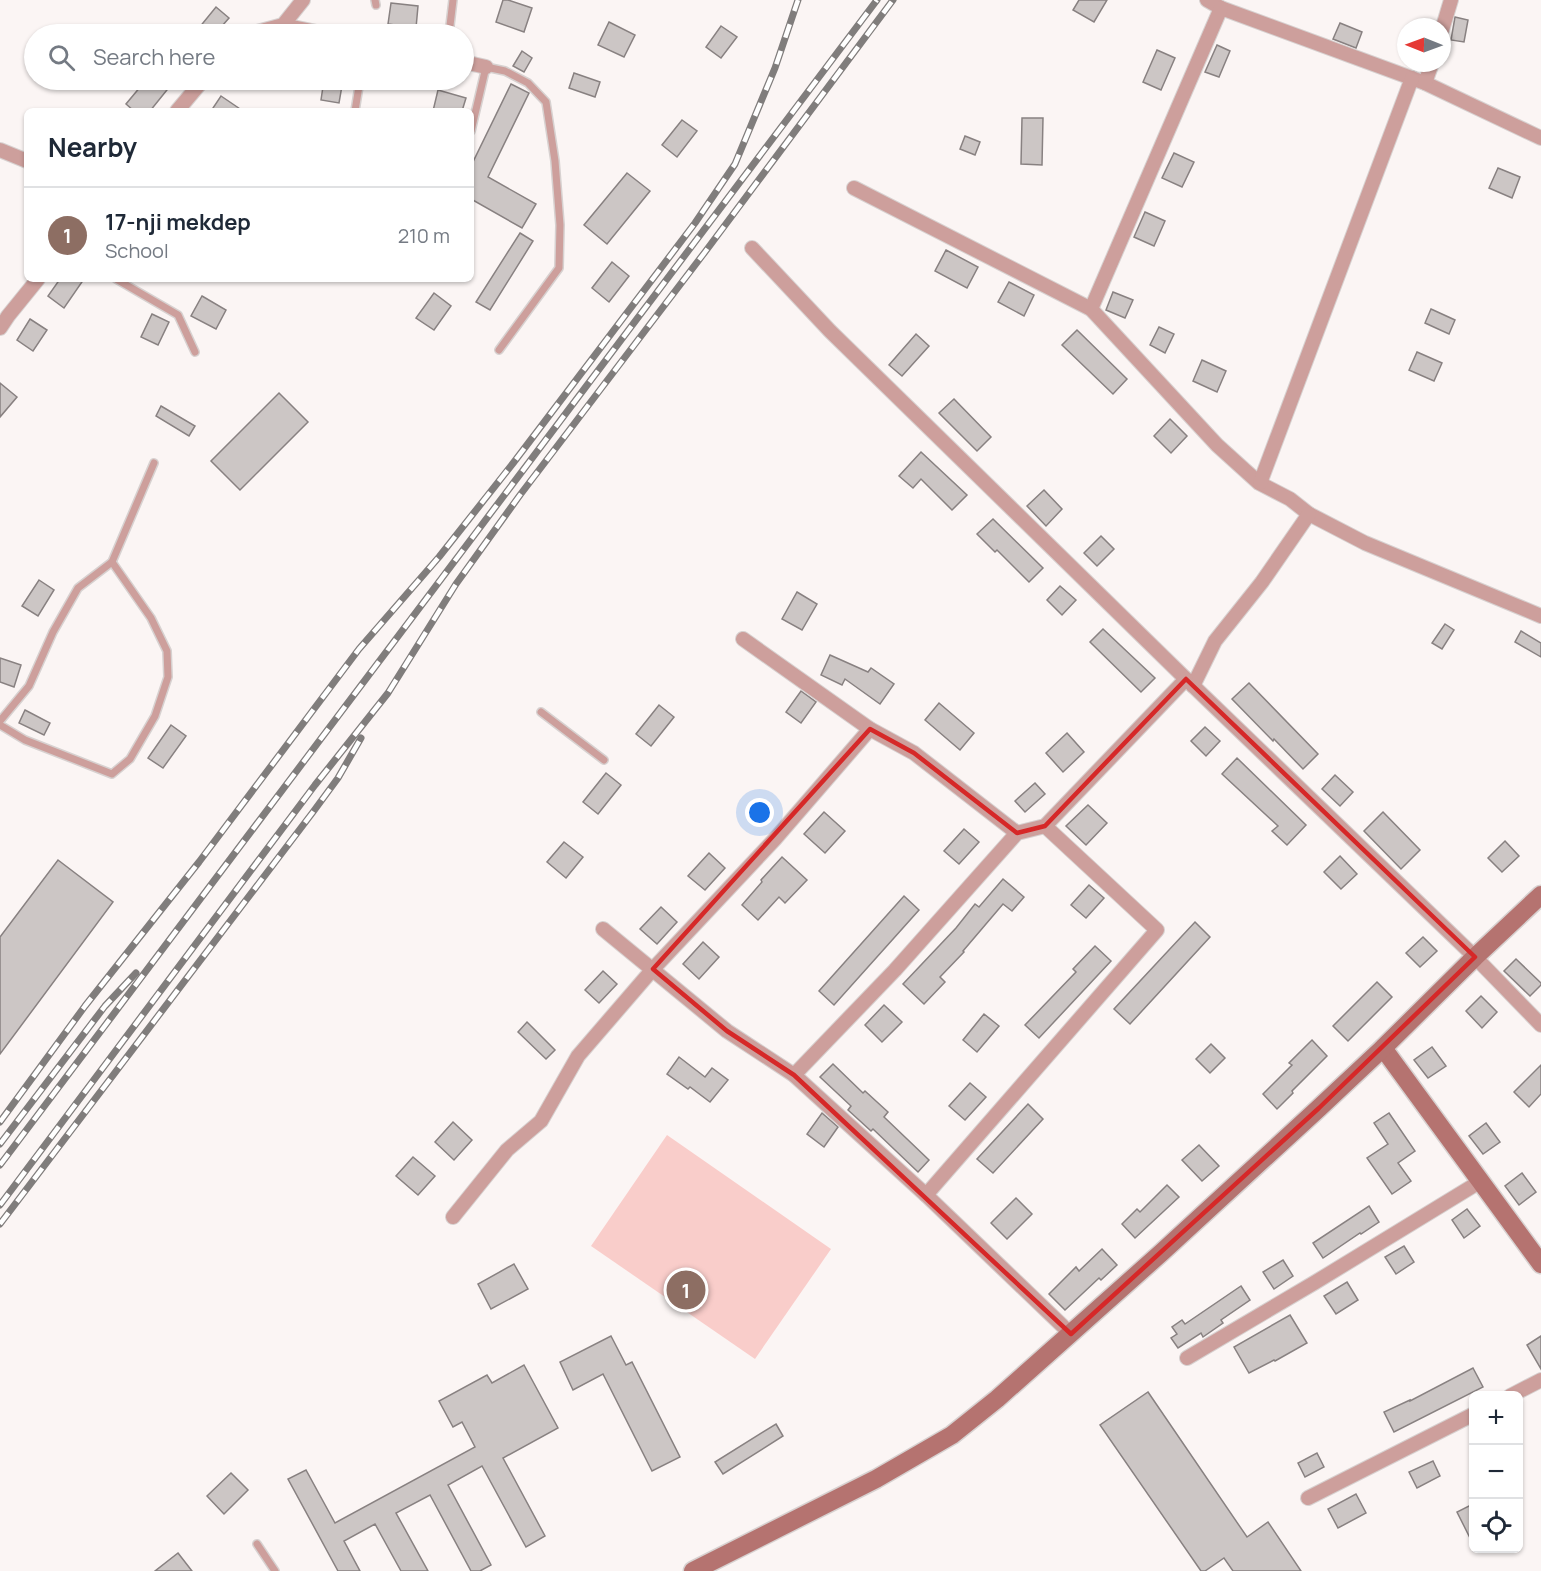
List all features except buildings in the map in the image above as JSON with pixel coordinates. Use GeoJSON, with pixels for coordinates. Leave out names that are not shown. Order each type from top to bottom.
{"type":"FeatureCollection","features":[{"type":"Feature","properties":{"kind":"street"},"geometry":{"type":"LineString","coordinates":[[284,24],[303,0]]}},
{"type":"Feature","properties":{"kind":"street"},"geometry":{"type":"LineString","coordinates":[[1207,0],[1221,8],[1419,80],[1541,138]]}},
{"type":"Feature","properties":{"kind":"street"},"geometry":{"type":"LineString","coordinates":[[1446,18],[1451,0]]}},
{"type":"Feature","properties":{"kind":"street"},"geometry":{"type":"LineString","coordinates":[[1091,309],[1221,8]]}},
{"type":"Feature","properties":{"kind":"street"},"geometry":{"type":"LineString","coordinates":[[474,64],[486,67]]}},
{"type":"Feature","properties":{"kind":"street"},"geometry":{"type":"LineString","coordinates":[[1260,483],[1419,80],[1425,72]]}},
{"type":"Feature","properties":{"kind":"street"},"geometry":{"type":"LineString","coordinates":[[180,108],[195,90]]}},
{"type":"Feature","properties":{"kind":"street"},"geometry":{"type":"LineString","coordinates":[[0,150],[24,160]]}},
{"type":"Feature","properties":{"kind":"street"},"geometry":{"type":"LineString","coordinates":[[854,188],[1091,309],[1217,445],[1260,483],[1365,543],[1541,616]]}},
{"type":"Feature","properties":{"kind":"street"},"geometry":{"type":"LineString","coordinates":[[752,248],[830,331],[1190,683],[1475,957],[1541,1025]]}},
{"type":"Feature","properties":{"kind":"street"},"geometry":{"type":"LineString","coordinates":[[0,328],[36,282]]}},
{"type":"Feature","properties":{"kind":"street"},"geometry":{"type":"LineString","coordinates":[[794,1075],[895,970],[1017,833],[1045,826],[1190,683],[1215,641],[1262,582],[1309,513]]}},
{"type":"Feature","properties":{"kind":"street"},"geometry":{"type":"LineString","coordinates":[[743,639],[870,729],[914,753],[1017,833]]}},
{"type":"Feature","properties":{"kind":"street"},"geometry":{"type":"LineString","coordinates":[[453,1217],[507,1150],[541,1121],[578,1056],[653,969],[775,839],[870,729]]}},
{"type":"Feature","properties":{"kind":"street"},"geometry":{"type":"LineString","coordinates":[[926,1195],[1157,930],[1045,826]]}},
{"type":"Feature","properties":{"kind":"street"},"geometry":{"type":"LineString","coordinates":[[693,1571],[876,1479],[952,1435],[997,1399],[1161,1253],[1383,1048],[1541,895]]}},
{"type":"Feature","properties":{"kind":"street"},"geometry":{"type":"LineString","coordinates":[[603,929],[727,1031],[794,1075],[926,1195],[1071,1334]]}},
{"type":"Feature","properties":{"kind":"street"},"geometry":{"type":"LineString","coordinates":[[1383,1048],[1541,1264]]}},
{"type":"Feature","properties":{"kind":"street"},"geometry":{"type":"LineString","coordinates":[[1187,1358],[1481,1181]]}},
{"type":"Feature","properties":{"kind":"street"},"geometry":{"type":"LineString","coordinates":[[1518,1391],[1541,1380]]}},
{"type":"Feature","properties":{"kind":"street"},"geometry":{"type":"LineString","coordinates":[[1308,1498],[1469,1416]]}},
{"type":"Feature","properties":{"kind":"lane"},"geometry":{"type":"LineString","coordinates":[[450,24],[453,0]]}},
{"type":"Feature","properties":{"kind":"lane"},"geometry":{"type":"LineString","coordinates":[[474,118],[486,67],[505,71],[528,83],[546,102],[555,161],[560,225],[559,268],[499,350]]}},
{"type":"Feature","properties":{"kind":"lane"},"geometry":{"type":"LineString","coordinates":[[355,108],[358,90]]}},
{"type":"Feature","properties":{"kind":"lane"},"geometry":{"type":"LineString","coordinates":[[121,282],[178,315],[195,352]]}},
{"type":"Feature","properties":{"kind":"lane"},"geometry":{"type":"LineString","coordinates":[[0,721],[29,686],[53,632],[78,588],[112,562],[154,463]]}},
{"type":"Feature","properties":{"kind":"lane"},"geometry":{"type":"LineString","coordinates":[[0,725],[25,740],[112,774],[130,759],[155,716],[168,677],[167,651],[151,618],[112,562]]}},
{"type":"Feature","properties":{"kind":"lane"},"geometry":{"type":"LineString","coordinates":[[541,712],[604,760]]}},
{"type":"Feature","properties":{"kind":"lane"},"geometry":{"type":"LineString","coordinates":[[257,1544],[275,1571]]}},
{"type":"Feature","properties":{"kind":"highlighted area"},"geometry":{"type":"Polygon","coordinates":[[[1186,679],[1475,957],[1319,1108],[1071,1334],[794,1075],[727,1031],[653,969],[870,729],[914,753],[1017,833],[1045,826],[1186,679]]]}},
{"type":"Feature","properties":{"kind":"shaded area"},"geometry":{"type":"Polygon","coordinates":[[[667,1135],[831,1249],[755,1359],[591,1246],[667,1135]]]}},
{"type":"Feature","properties":{"kind":"railway"},"geometry":{"type":"LineString","coordinates":[[0,1122],[85,1006],[199,862],[359,649],[439,557],[514,462],[695,223],[735,164],[775,68],[798,0]]}},
{"type":"Feature","properties":{"kind":"railway"},"geometry":{"type":"LineString","coordinates":[[0,1165],[877,0]]}},
{"type":"Feature","properties":{"kind":"railway"},"geometry":{"type":"LineString","coordinates":[[0,1205],[315,785],[388,693],[456,584],[520,495],[893,0]]}},
{"type":"Feature","properties":{"kind":"railway"},"geometry":{"type":"LineString","coordinates":[[0,1224],[313,812],[338,778],[361,738]]}},
{"type":"Feature","properties":{"kind":"railway"},"geometry":{"type":"LineString","coordinates":[[0,1144],[105,1006],[136,973]]}},
{"type":"Feature","properties":{"kind":"place","name":"17-nji mekdep"},"geometry":{"type":"Point","coordinates":[686,1290]}}]}
